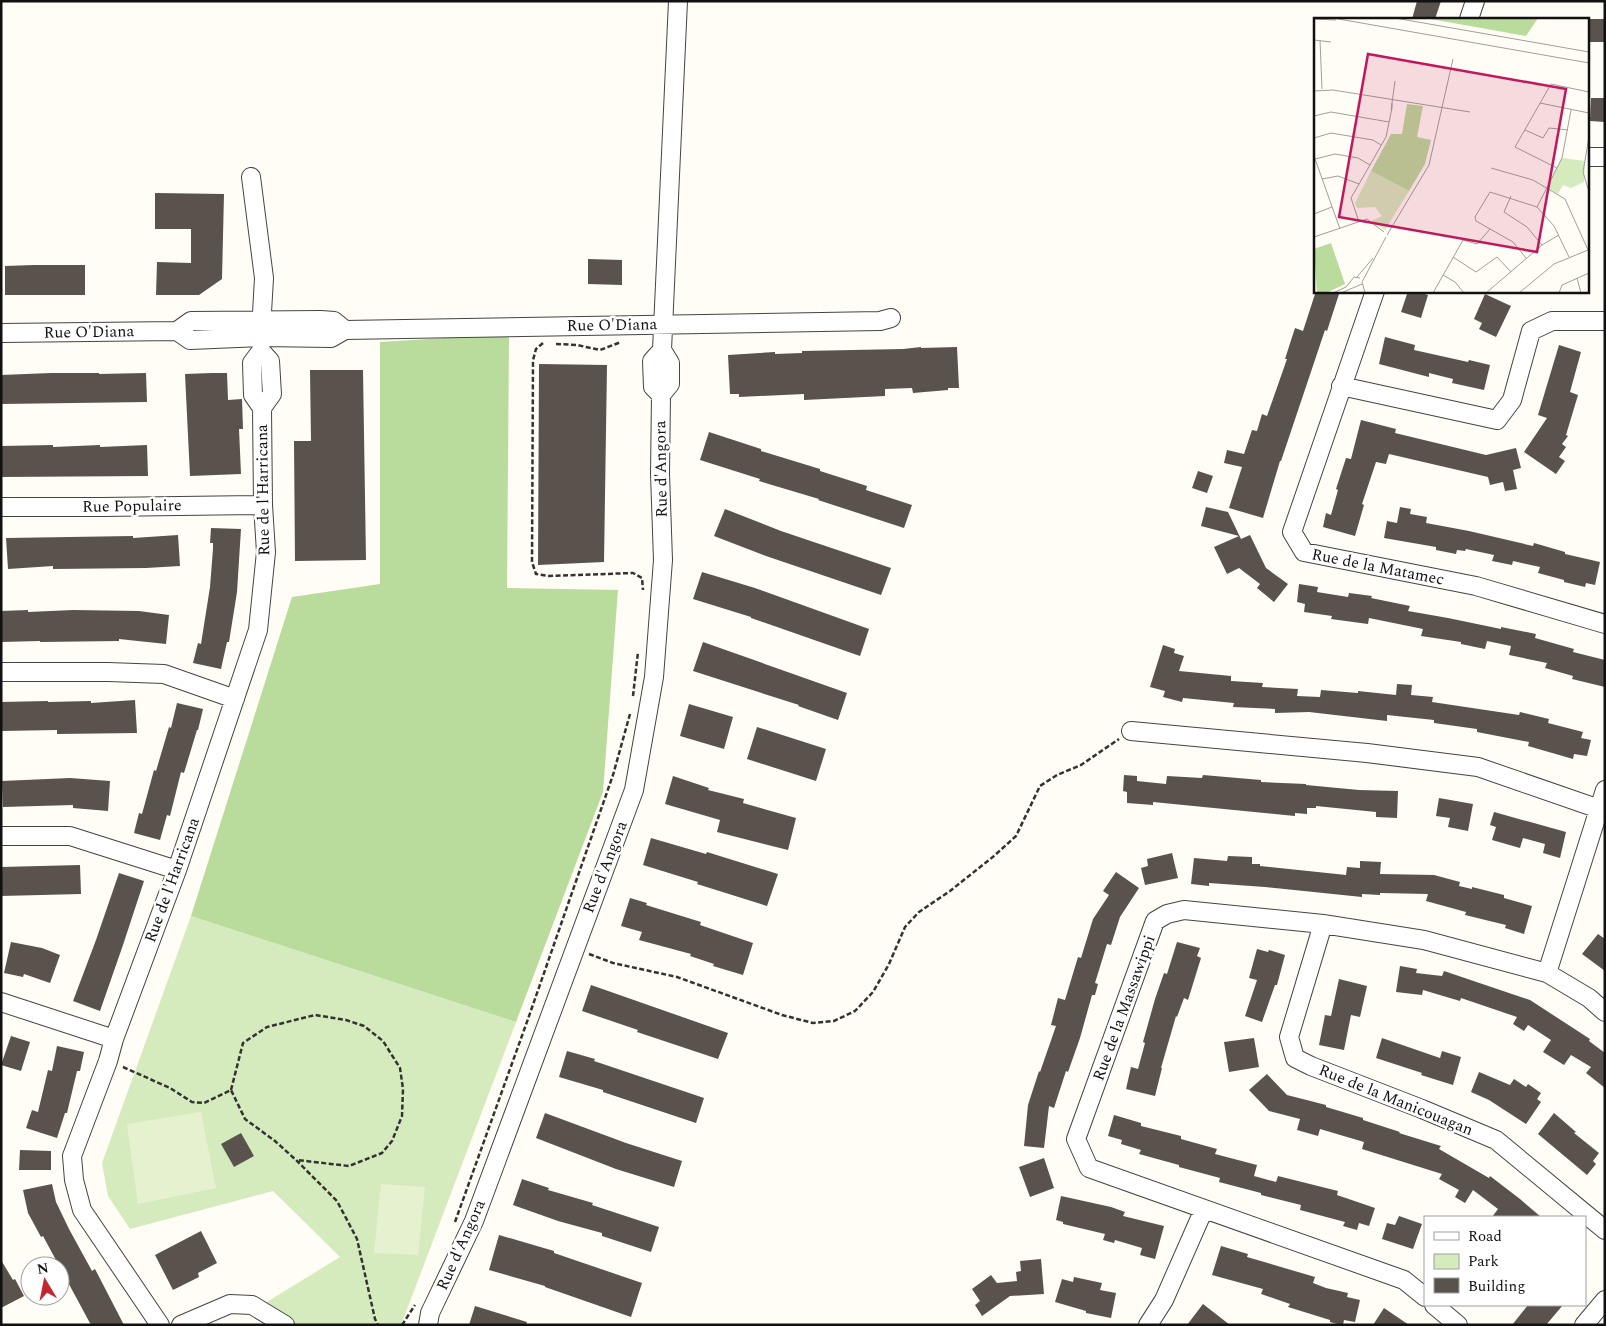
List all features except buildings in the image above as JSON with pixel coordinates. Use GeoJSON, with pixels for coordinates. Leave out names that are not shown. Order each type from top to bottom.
{"type":"FeatureCollection","features":[{"type":"Feature","properties":{"kind":"street","name":"Rue d'Angora"},"geometry":{"type":"LineString","coordinates":[[423,1316],[474,1221],[634,790],[654,677],[662,560],[661,395],[670,384],[670,363],[662,350],[678,1]]}},
{"type":"Feature","properties":{"kind":"street"},"geometry":{"type":"LineString","coordinates":[[1469,18],[1475,1]]}},
{"type":"Feature","properties":{"kind":"street"},"geometry":{"type":"LineString","coordinates":[[1588,157],[1605,157]]}},
{"type":"Feature","properties":{"kind":"street","name":"Rue de l'Harricana"},"geometry":{"type":"LineString","coordinates":[[160,1325],[82,1210],[74,1180],[72,1156],[177,870],[258,630],[266,552],[263,505],[262,408],[272,394],[270,361],[261,336],[264,278],[251,177]]}},
{"type":"Feature","properties":{"kind":"street","name":"Rue de la Matamec"},"geometry":{"type":"LineString","coordinates":[[1375,292],[1292,532],[1304,552],[1476,586],[1605,624]]}},
{"type":"Feature","properties":{"kind":"street","name":"Rue O'Diana"},"geometry":{"type":"LineString","coordinates":[[1,333],[177,331],[190,340],[261,336],[330,338],[345,330],[885,320]]}},
{"type":"Feature","properties":{"kind":"street"},"geometry":{"type":"LineString","coordinates":[[1341,386],[1497,420],[1512,400],[1531,331],[1552,321],[1605,320]]}},
{"type":"Feature","properties":{"kind":"street","name":"Rue Populaire"},"geometry":{"type":"LineString","coordinates":[[1,507],[263,505]]}},
{"type":"Feature","properties":{"kind":"street"},"geometry":{"type":"LineString","coordinates":[[1,672],[164,674],[235,699]]}},
{"type":"Feature","properties":{"kind":"street"},"geometry":{"type":"LineString","coordinates":[[1131,731],[1367,753],[1478,767],[1602,810]]}},
{"type":"Feature","properties":{"kind":"street"},"geometry":{"type":"LineString","coordinates":[[1547,973],[1602,810],[1605,790]]}},
{"type":"Feature","properties":{"kind":"street"},"geometry":{"type":"LineString","coordinates":[[1,836],[70,836],[177,870]]}},
{"type":"Feature","properties":{"kind":"street","name":"Rue de la Massawippi"},"geometry":{"type":"LineString","coordinates":[[1424,1297],[1404,1280],[1089,1168],[1076,1139],[1155,921],[1167,914],[1184,910],[1323,924],[1424,940],[1547,973],[1589,998],[1605,1012]]}},
{"type":"Feature","properties":{"kind":"street","name":"Rue de la Manicouagan"},"geometry":{"type":"LineString","coordinates":[[1323,924],[1290,1037],[1295,1058],[1496,1140],[1605,1230]]}},
{"type":"Feature","properties":{"kind":"street"},"geometry":{"type":"LineString","coordinates":[[1,1002],[114,1039]]}},
{"type":"Feature","properties":{"kind":"street"},"geometry":{"type":"LineString","coordinates":[[1148,1325],[1164,1300],[1204,1209]]}},
{"type":"Feature","properties":{"kind":"street"},"geometry":{"type":"LineString","coordinates":[[1584,1325],[1605,1300]]}},
{"type":"Feature","properties":{"kind":"street"},"geometry":{"type":"LineString","coordinates":[[181,1325],[230,1304],[252,1305],[285,1325]]}},
{"type":"Feature","properties":{"kind":"street"},"geometry":{"type":"LineString","coordinates":[[1435,1306],[1458,1325]]}},
{"type":"Feature","properties":{"kind":"path"},"geometry":{"type":"LineString","coordinates":[[624,341],[600,350],[542,343],[536,349],[533,360],[532,562],[536,574],[549,576],[633,574],[642,578],[644,593]]}},
{"type":"Feature","properties":{"kind":"path"},"geometry":{"type":"LineString","coordinates":[[633,699],[639,650]]}},
{"type":"Feature","properties":{"kind":"path"},"geometry":{"type":"LineString","coordinates":[[454,1224],[610,785],[631,709]]}},
{"type":"Feature","properties":{"kind":"path"},"geometry":{"type":"LineString","coordinates":[[586,952],[613,963],[677,977],[782,1015],[813,1023],[834,1021],[855,1011],[873,992],[889,964],[905,927],[919,912],[950,891],[1016,836],[1040,786],[1057,775],[1081,765],[1131,731]]}},
{"type":"Feature","properties":{"kind":"path"},"geometry":{"type":"LineString","coordinates":[[296,1160],[349,1166],[382,1153],[392,1141],[402,1116],[403,1089],[400,1068],[383,1041],[364,1026],[346,1020],[315,1015],[267,1027],[243,1044],[231,1090],[246,1119],[296,1160],[338,1201],[357,1240],[378,1325]]}},
{"type":"Feature","properties":{"kind":"path"},"geometry":{"type":"LineString","coordinates":[[108,1061],[170,1088],[192,1102],[204,1103],[231,1090]]}},
{"type":"Feature","properties":{"kind":"path"},"geometry":{"type":"LineString","coordinates":[[402,1325],[423,1316]]}},
{"type":"Feature","properties":{"kind":"green space"},"geometry":{"type":"Polygon","coordinates":[[[509,334],[507,588],[618,590],[603,792],[516,1022],[191,916],[292,597],[380,584],[380,342],[509,334]]]}},
{"type":"Feature","properties":{"kind":"green space"},"geometry":{"type":"Polygon","coordinates":[[[191,916],[516,1022],[401,1325],[295,1325],[257,1308],[340,1257],[273,1191],[130,1229],[108,1196],[102,1163],[191,916]]]}},
{"type":"Feature","properties":{"kind":"green space"},"geometry":{"type":"Polygon","coordinates":[[[201,1112],[216,1188],[138,1204],[127,1124],[201,1112]]]}},
{"type":"Feature","properties":{"kind":"green space"},"geometry":{"type":"Polygon","coordinates":[[[381,1184],[425,1187],[418,1255],[374,1253],[381,1184]]]}}]}
